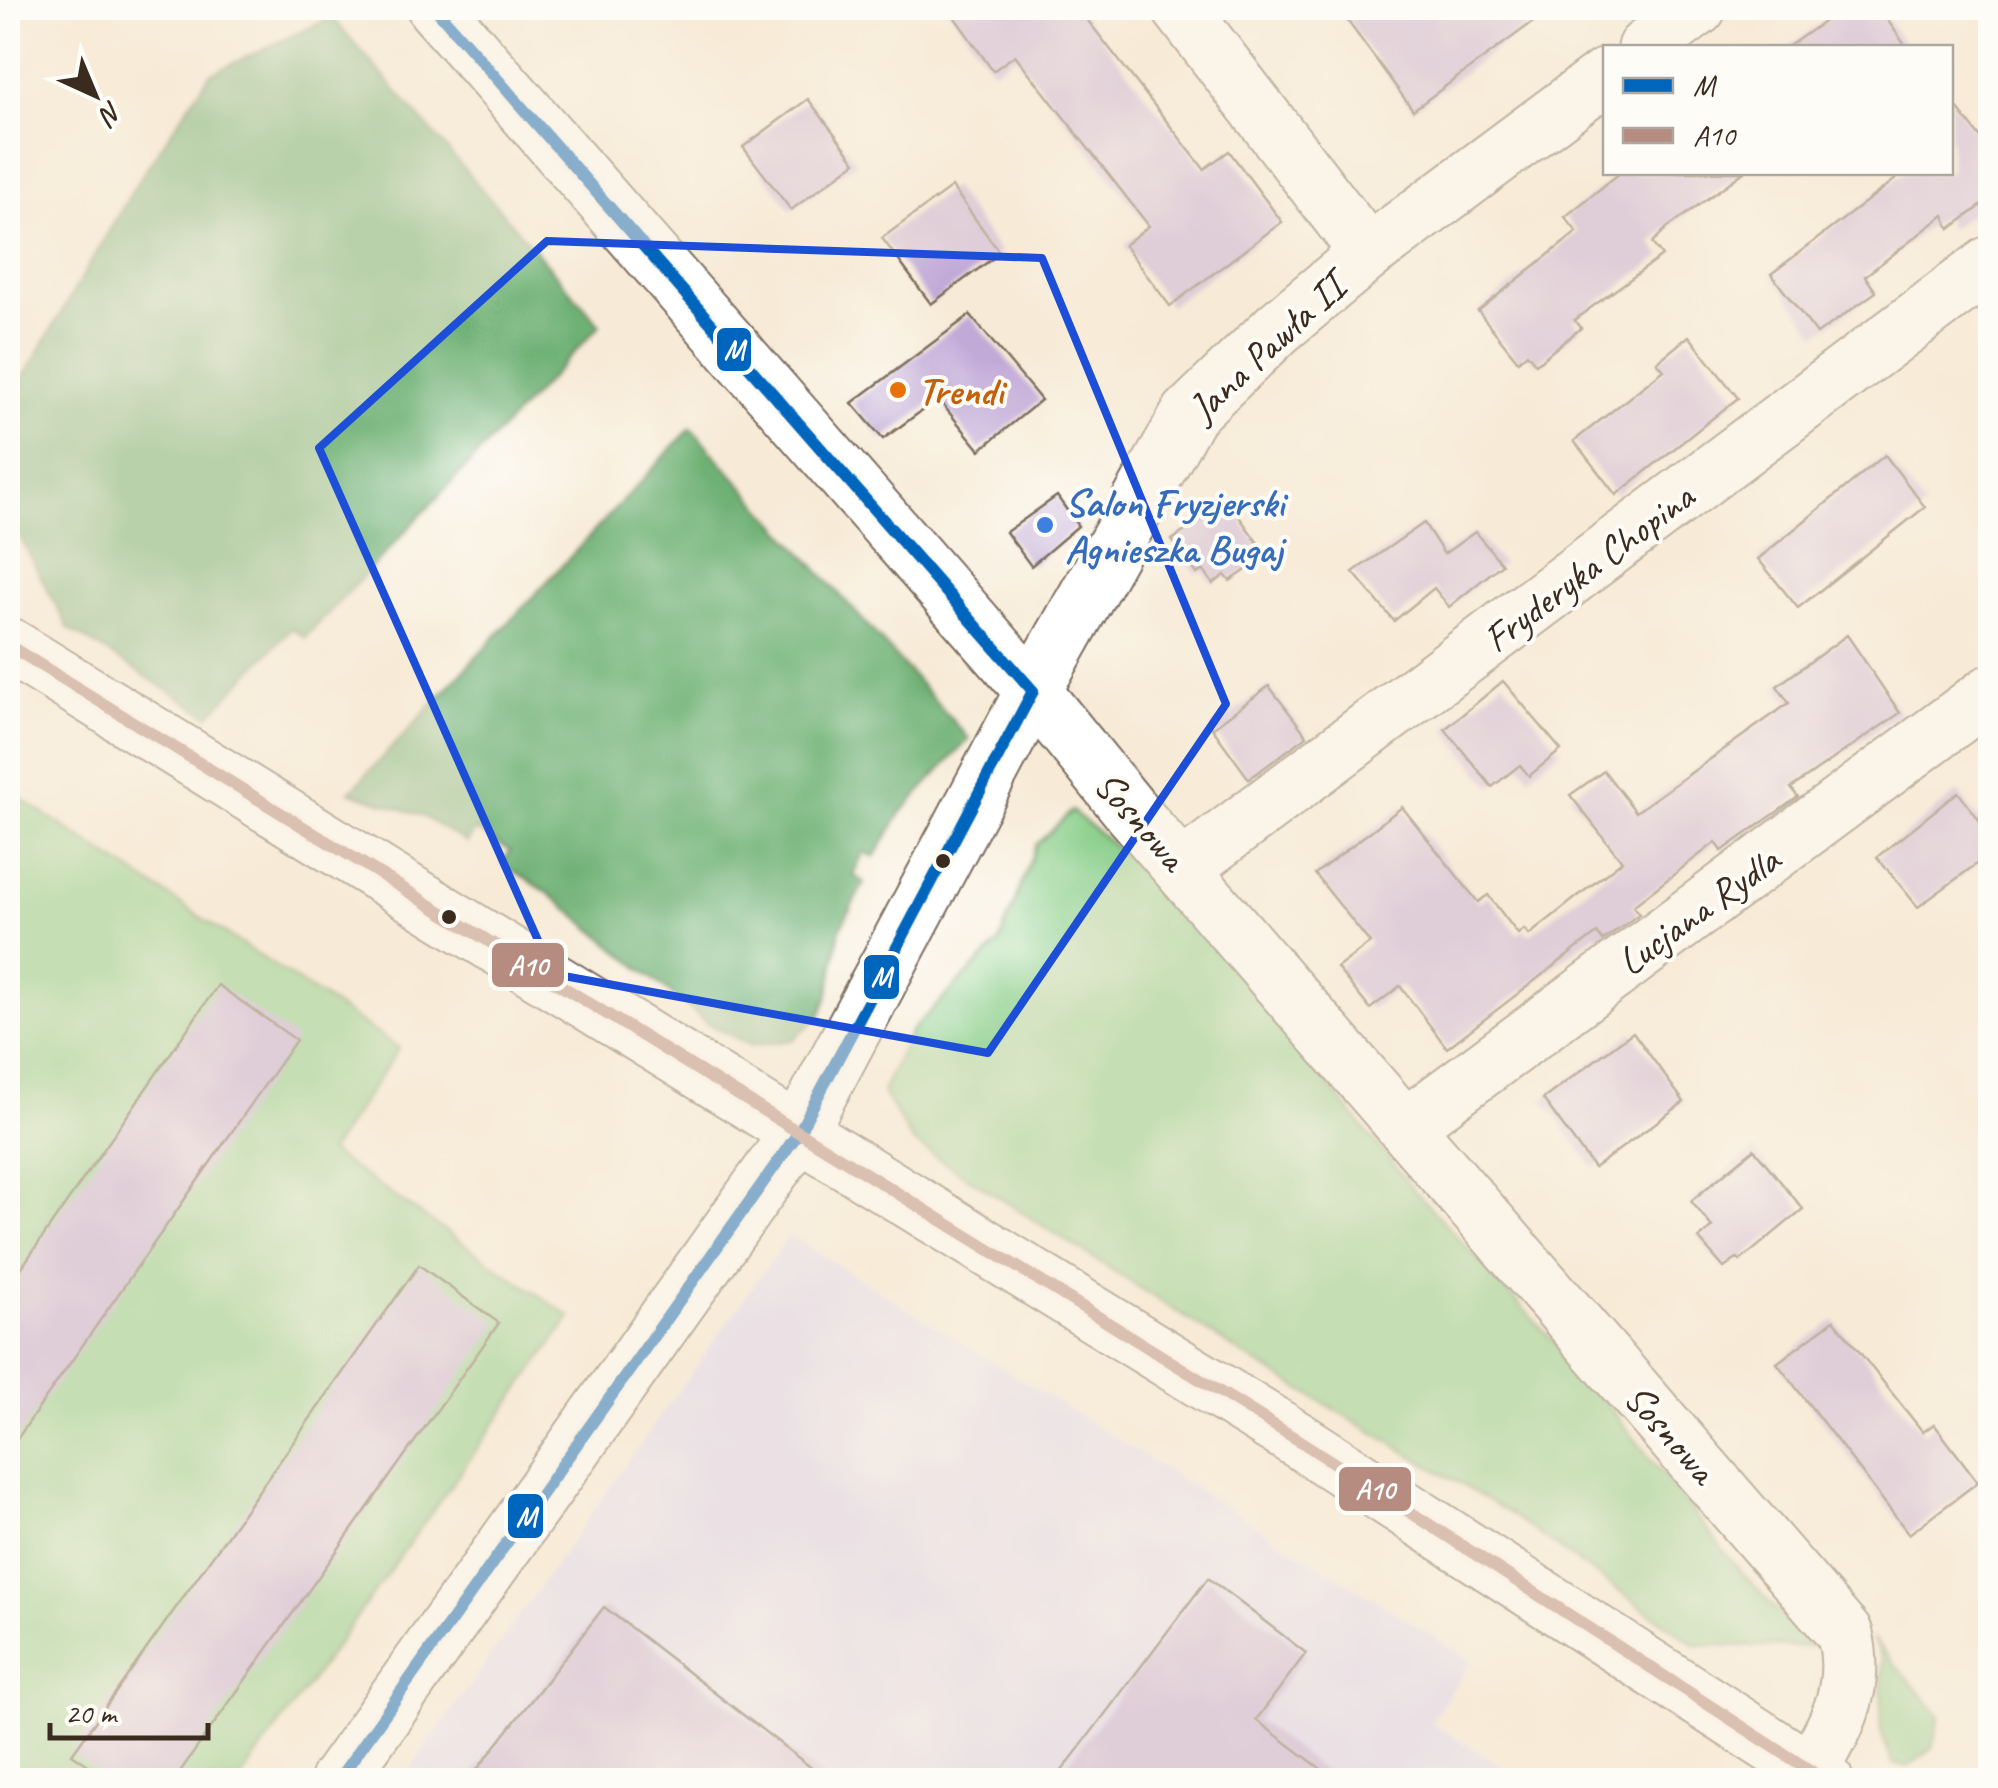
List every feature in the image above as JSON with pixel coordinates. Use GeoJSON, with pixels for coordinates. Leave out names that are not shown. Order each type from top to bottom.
{"type":"FeatureCollection","features":[{"type":"Feature","properties":{"kind":"street","name":"Sosnowa"},"geometry":{"type":"LineString","coordinates":[[436,8],[1033,691],[1845,1634],[1852,1664],[1840,1717],[1813,1777]]}},
{"type":"Feature","properties":{"kind":"street","name":"Jana Pawła II"},"geometry":{"type":"LineString","coordinates":[[1180,8],[1368,253]]}},
{"type":"Feature","properties":{"kind":"street"},"geometry":{"type":"LineString","coordinates":[[1648,45],[1698,8]]}},
{"type":"Feature","properties":{"kind":"street","name":"Jana Pawła II"},"geometry":{"type":"LineString","coordinates":[[338,1780],[799,1132],[1033,691],[1189,414],[1278,328],[1368,253],[1603,78]]}},
{"type":"Feature","properties":{"kind":"street","name":"Fryderyka Chopina"},"geometry":{"type":"LineString","coordinates":[[1183,868],[1990,264]]}},
{"type":"Feature","properties":{"kind":"street"},"geometry":{"type":"LineString","coordinates":[[8,646],[1303,1443],[1813,1777]]}},
{"type":"Feature","properties":{"kind":"street","name":"Lucjana Rydla"},"geometry":{"type":"LineString","coordinates":[[1406,1126],[1990,693]]}},
{"type":"Feature","properties":{"kind":"highlighted area"},"geometry":{"type":"Polygon","coordinates":[[[547,241],[1042,258],[1226,704],[988,1053],[553,974],[319,448],[547,241]]]}},
{"type":"Feature","properties":{"kind":"shaded area"},"geometry":{"type":"Polygon","coordinates":[[[789,1235],[1472,1660],[1431,1722],[1523,1780],[402,1780],[789,1235]]]}},
{"type":"Feature","properties":{"kind":"green space"},"geometry":{"type":"Polygon","coordinates":[[[332,17],[600,325],[305,638],[292,628],[209,716],[68,628],[8,515],[8,404],[138,181],[210,74],[332,17]]]}},
{"type":"Feature","properties":{"kind":"green space"},"geometry":{"type":"Polygon","coordinates":[[[691,428],[969,739],[901,813],[875,857],[864,852],[853,875],[864,883],[840,929],[829,994],[820,1016],[793,1040],[751,1046],[708,1024],[547,892],[502,864],[510,851],[475,830],[467,843],[422,816],[350,792],[691,428]]]}},
{"type":"Feature","properties":{"kind":"green space"},"geometry":{"type":"Polygon","coordinates":[[[8,790],[399,1048],[329,1152],[571,1317],[240,1780],[8,1780],[8,790]]]}},
{"type":"Feature","properties":{"kind":"green space"},"geometry":{"type":"Polygon","coordinates":[[[1072,811],[1177,898],[1413,1189],[1580,1370],[1735,1565],[1810,1647],[1696,1645],[1507,1512],[1250,1359],[913,1142],[882,1091],[911,1031],[999,943],[1036,845],[1072,811]]]}},
{"type":"Feature","properties":{"kind":"green space"},"geometry":{"type":"Polygon","coordinates":[[[1872,1638],[1940,1716],[1932,1748],[1908,1767],[1893,1764],[1881,1732],[1882,1659],[1872,1638]]]}},
{"type":"Feature","properties":{"kind":"building"},"geometry":{"type":"Polygon","coordinates":[[[948,8],[1078,8],[1204,169],[1229,151],[1282,222],[1170,306],[1124,245],[1149,226],[1015,55],[993,71],[948,8]]]}},
{"type":"Feature","properties":{"kind":"building"},"geometry":{"type":"Polygon","coordinates":[[[1338,8],[1552,8],[1413,110],[1338,8]]]}},
{"type":"Feature","properties":{"kind":"building"},"geometry":{"type":"Polygon","coordinates":[[[1843,8],[1879,8],[1905,45],[1790,45],[1843,8]]]}},
{"type":"Feature","properties":{"kind":"building"},"geometry":{"type":"Polygon","coordinates":[[[808,99],[856,162],[791,210],[743,147],[808,99]]]}},
{"type":"Feature","properties":{"kind":"building"},"geometry":{"type":"Polygon","coordinates":[[[1953,103],[1990,150],[1990,199],[1950,229],[1944,215],[1865,276],[1876,292],[1817,334],[1771,274],[1901,175],[1953,175],[1953,103]]]}},
{"type":"Feature","properties":{"kind":"building"},"geometry":{"type":"Polygon","coordinates":[[[1617,175],[1740,175],[1667,228],[1652,243],[1662,256],[1574,320],[1581,328],[1536,364],[1527,353],[1518,361],[1478,311],[1577,232],[1565,217],[1617,175]]]}},
{"type":"Feature","properties":{"kind":"building"},"geometry":{"type":"Polygon","coordinates":[[[952,187],[1000,253],[931,304],[882,238],[952,187]]]}},
{"type":"Feature","properties":{"kind":"building"},"geometry":{"type":"Polygon","coordinates":[[[970,315],[1041,400],[980,450],[938,399],[883,439],[852,403],[970,315]]]}},
{"type":"Feature","properties":{"kind":"building"},"geometry":{"type":"Polygon","coordinates":[[[1689,336],[1738,398],[1616,495],[1574,441],[1664,370],[1657,362],[1689,336]]]}},
{"type":"Feature","properties":{"kind":"building"},"geometry":{"type":"Polygon","coordinates":[[[1885,455],[1925,507],[1798,608],[1758,559],[1885,455]]]}},
{"type":"Feature","properties":{"kind":"building"},"geometry":{"type":"Polygon","coordinates":[[[1057,496],[1078,526],[1031,566],[1006,532],[1057,496]]]}},
{"type":"Feature","properties":{"kind":"building"},"geometry":{"type":"Polygon","coordinates":[[[1228,501],[1267,556],[1230,581],[1225,575],[1213,584],[1203,570],[1197,574],[1172,540],[1228,501]]]}},
{"type":"Feature","properties":{"kind":"building"},"geometry":{"type":"Polygon","coordinates":[[[1424,523],[1444,554],[1475,532],[1502,564],[1449,607],[1434,588],[1394,621],[1353,572],[1424,523]]]}},
{"type":"Feature","properties":{"kind":"building"},"geometry":{"type":"Polygon","coordinates":[[[1847,635],[1900,713],[1791,788],[1798,797],[1722,851],[1716,842],[1633,906],[1639,914],[1603,941],[1597,933],[1447,1048],[1400,986],[1370,1009],[1337,968],[1370,943],[1315,874],[1402,807],[1478,902],[1488,895],[1518,934],[1524,929],[1529,935],[1622,861],[1570,795],[1604,771],[1636,812],[1789,703],[1777,686],[1847,635]]]}},
{"type":"Feature","properties":{"kind":"building"},"geometry":{"type":"Polygon","coordinates":[[[1503,681],[1561,750],[1529,776],[1520,765],[1492,787],[1445,729],[1503,681]]]}},
{"type":"Feature","properties":{"kind":"building"},"geometry":{"type":"Polygon","coordinates":[[[1269,686],[1307,736],[1249,779],[1212,728],[1269,686]]]}},
{"type":"Feature","properties":{"kind":"building"},"geometry":{"type":"Polygon","coordinates":[[[1958,792],[1990,834],[1990,854],[1918,907],[1877,857],[1958,792]]]}},
{"type":"Feature","properties":{"kind":"building"},"geometry":{"type":"Polygon","coordinates":[[[218,985],[296,1040],[8,1452],[8,1287],[218,985]]]}},
{"type":"Feature","properties":{"kind":"building"},"geometry":{"type":"Polygon","coordinates":[[[1633,1032],[1684,1102],[1594,1168],[1543,1099],[1633,1032]]]}},
{"type":"Feature","properties":{"kind":"building"},"geometry":{"type":"Polygon","coordinates":[[[1754,1149],[1803,1209],[1740,1261],[1738,1258],[1724,1268],[1699,1239],[1712,1227],[1691,1201],[1754,1149]]]}},
{"type":"Feature","properties":{"kind":"building"},"geometry":{"type":"Polygon","coordinates":[[[419,1265],[499,1323],[174,1780],[110,1780],[72,1754],[419,1265]]]}},
{"type":"Feature","properties":{"kind":"building"},"geometry":{"type":"Polygon","coordinates":[[[1834,1320],[1923,1432],[1934,1424],[1978,1482],[1909,1534],[1777,1363],[1834,1320]]]}},
{"type":"Feature","properties":{"kind":"building"},"geometry":{"type":"Polygon","coordinates":[[[1208,1578],[1306,1653],[1256,1720],[1336,1780],[1055,1780],[1208,1578]]]}},
{"type":"Feature","properties":{"kind":"building"},"geometry":{"type":"Polygon","coordinates":[[[604,1607],[827,1780],[469,1780],[604,1607]]]}},
{"type":"Feature","properties":{"kind":"transit line","name":"M"},"geometry":{"type":"LineString","coordinates":[[435,8],[1033,691]]}},
{"type":"Feature","properties":{"kind":"transit line","name":"A10"},"geometry":{"type":"LineString","coordinates":[[8,645],[1303,1443],[1825,1780]]}},
{"type":"Feature","properties":{"kind":"transit line","name":"M"},"geometry":{"type":"LineString","coordinates":[[338,1780],[799,1132],[1033,691]]}},
{"type":"Feature","properties":{"kind":"place","name":"Trendi"},"geometry":{"type":"Point","coordinates":[898,390]}},
{"type":"Feature","properties":{"kind":"place","name":"Salon Fryzjerski Agnieszka Bugaj"},"geometry":{"type":"Point","coordinates":[1045,525]}}]}
